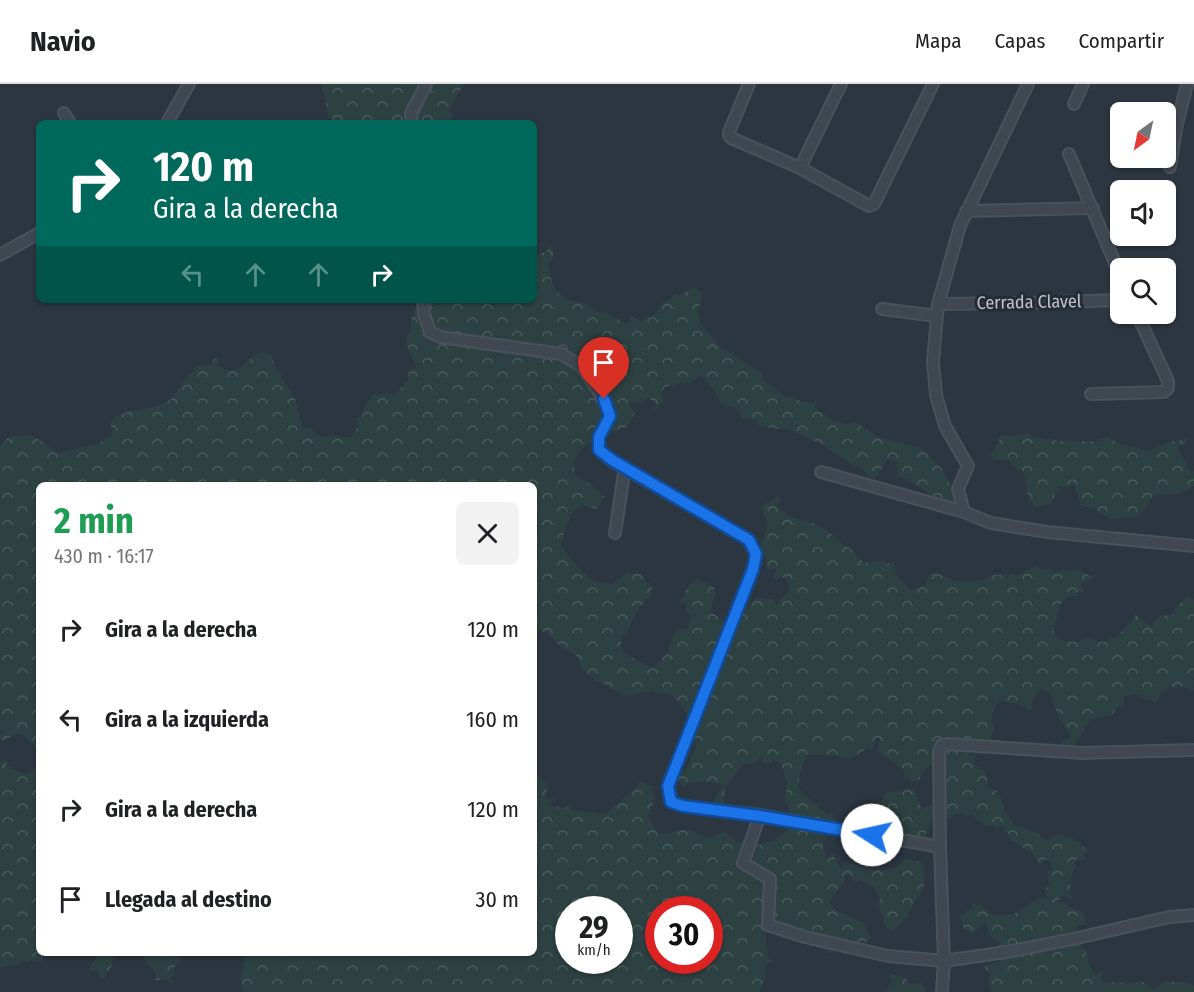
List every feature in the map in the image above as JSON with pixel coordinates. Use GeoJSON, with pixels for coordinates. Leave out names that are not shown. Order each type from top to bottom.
{"type":"FeatureCollection","features":[{"type":"Feature","properties":{"kind":"street"},"geometry":{"type":"LineString","coordinates":[[169,120],[189,84]]}},
{"type":"Feature","properties":{"kind":"street"},"geometry":{"type":"LineString","coordinates":[[412,120],[411,114],[426,84]]}},
{"type":"Feature","properties":{"kind":"street"},"geometry":{"type":"LineString","coordinates":[[749,84],[729,132],[731,138],[800,168],[869,206],[872,205],[885,183],[933,84]]}},
{"type":"Feature","properties":{"kind":"street"},"geometry":{"type":"LineString","coordinates":[[800,168],[841,84]]}},
{"type":"Feature","properties":{"kind":"street"},"geometry":{"type":"LineString","coordinates":[[964,512],[958,489],[968,466],[945,426],[936,396],[933,362],[938,304],[966,211],[1028,84]]}},
{"type":"Feature","properties":{"kind":"street"},"geometry":{"type":"LineString","coordinates":[[1074,104],[1083,84]]}},
{"type":"Feature","properties":{"kind":"street"},"geometry":{"type":"LineString","coordinates":[[1176,130],[1187,84]]}},
{"type":"Feature","properties":{"kind":"street"},"geometry":{"type":"LineString","coordinates":[[1069,154],[1113,258]]}},
{"type":"Feature","properties":{"kind":"street"},"geometry":{"type":"LineString","coordinates":[[966,211],[1093,208]]}},
{"type":"Feature","properties":{"kind":"street"},"geometry":{"type":"LineString","coordinates":[[2,250],[36,235]]}},
{"type":"Feature","properties":{"kind":"street","name":"Cerrada Clavel"},"geometry":{"type":"LineString","coordinates":[[938,304],[1110,300]]}},
{"type":"Feature","properties":{"kind":"street"},"geometry":{"type":"LineString","coordinates":[[423,303],[430,332],[440,338],[561,354],[581,366],[604,399],[610,416],[599,437],[599,450],[612,460],[749,540],[756,554],[753,569],[668,786],[671,802],[683,806],[760,816],[940,847]]}},
{"type":"Feature","properties":{"kind":"street"},"geometry":{"type":"LineString","coordinates":[[882,309],[937,316]]}},
{"type":"Feature","properties":{"kind":"street"},"geometry":{"type":"LineString","coordinates":[[1091,394],[1164,392],[1168,388],[1168,381],[1142,324]]}},
{"type":"Feature","properties":{"kind":"street"},"geometry":{"type":"LineString","coordinates":[[615,533],[625,467]]}},
{"type":"Feature","properties":{"kind":"street"},"geometry":{"type":"LineString","coordinates":[[821,472],[964,512],[991,523],[1047,532],[1194,546]]}},
{"type":"Feature","properties":{"kind":"street"},"geometry":{"type":"LineString","coordinates":[[942,992],[944,961],[939,751],[942,745],[1081,753],[1194,750]]}},
{"type":"Feature","properties":{"kind":"street"},"geometry":{"type":"LineString","coordinates":[[760,816],[743,862],[770,879],[768,925],[805,937],[888,956],[944,961],[1007,952],[1169,917],[1194,915]]}},
{"type":"Feature","properties":{"kind":"green space"},"geometry":{"type":"Polygon","coordinates":[[[321,84],[464,84],[448,111],[454,115],[450,120],[333,120],[328,113],[321,84]]]}},
{"type":"Feature","properties":{"kind":"green space"},"geometry":{"type":"Polygon","coordinates":[[[552,246],[554,257],[548,265],[552,283],[557,292],[627,324],[631,315],[640,321],[653,316],[662,303],[672,298],[674,293],[679,296],[693,287],[701,292],[702,296],[698,311],[700,323],[719,346],[762,373],[763,380],[785,396],[808,403],[817,401],[814,407],[834,421],[845,424],[855,422],[876,436],[921,448],[944,471],[949,483],[954,486],[957,502],[943,503],[905,478],[897,476],[897,461],[888,459],[875,479],[859,466],[851,464],[823,445],[788,429],[759,426],[756,420],[743,419],[738,409],[722,405],[713,389],[701,375],[690,383],[665,387],[661,392],[664,401],[655,410],[656,403],[649,398],[630,403],[635,413],[627,427],[614,431],[601,427],[576,458],[575,475],[591,484],[604,497],[597,509],[582,505],[569,515],[570,519],[561,544],[577,566],[598,582],[613,584],[626,573],[640,574],[652,586],[651,596],[642,604],[627,635],[622,634],[621,646],[626,655],[654,668],[668,652],[676,630],[687,628],[691,616],[685,611],[687,605],[680,602],[689,585],[699,579],[714,587],[716,594],[710,611],[733,628],[756,597],[775,600],[776,606],[790,589],[785,577],[773,578],[777,568],[768,570],[760,545],[767,526],[761,507],[780,495],[777,506],[786,514],[816,524],[832,534],[864,563],[893,562],[896,569],[894,572],[910,590],[924,586],[931,572],[966,582],[987,579],[993,575],[1013,574],[1016,576],[1036,566],[1042,570],[1050,569],[1054,572],[1077,569],[1092,577],[1080,584],[1084,592],[1078,593],[1077,596],[1067,597],[1061,604],[1053,630],[1061,640],[1076,642],[1088,639],[1101,642],[1117,637],[1136,615],[1150,626],[1161,616],[1171,615],[1188,596],[1194,600],[1193,692],[1183,686],[1179,688],[1169,686],[1166,691],[1163,690],[1156,702],[1137,694],[1124,696],[1124,706],[1117,707],[1112,715],[1091,719],[1069,754],[1062,754],[1060,744],[1063,740],[1070,739],[1071,736],[1058,717],[1050,693],[1041,688],[1033,699],[1032,710],[1000,700],[991,715],[994,728],[991,738],[992,745],[975,747],[969,755],[975,754],[975,766],[984,770],[987,776],[987,787],[997,791],[1004,810],[1014,825],[1032,831],[1047,840],[1058,834],[1081,842],[1080,844],[1088,850],[1084,854],[1086,860],[1074,861],[1076,867],[1071,879],[1072,900],[1065,896],[1058,901],[1084,913],[1086,924],[1077,926],[1080,934],[1077,942],[1086,951],[1090,967],[1096,976],[1104,970],[1101,978],[1103,982],[1142,981],[1153,989],[1166,981],[1191,984],[1194,986],[1194,992],[991,992],[988,979],[991,975],[984,967],[1000,962],[1002,953],[998,954],[996,948],[1000,943],[990,936],[985,921],[973,934],[964,929],[960,917],[973,908],[972,904],[980,905],[995,916],[1012,915],[1041,897],[1050,899],[1045,890],[1051,883],[1048,882],[1048,870],[1053,870],[1051,862],[1045,859],[1040,864],[1032,853],[1011,840],[1007,831],[1003,832],[1004,826],[987,827],[971,814],[966,817],[961,813],[950,819],[942,818],[943,812],[933,813],[923,842],[906,834],[889,840],[860,817],[868,810],[873,810],[876,803],[883,800],[886,792],[914,788],[920,805],[925,809],[930,805],[936,808],[933,794],[942,777],[945,765],[932,764],[925,769],[919,780],[910,782],[909,777],[904,780],[905,771],[877,751],[880,740],[878,737],[870,752],[869,747],[852,758],[806,755],[799,777],[799,789],[814,804],[820,803],[817,807],[827,814],[832,813],[835,822],[823,841],[826,859],[834,853],[836,862],[842,868],[844,862],[874,870],[896,868],[906,859],[922,862],[924,886],[921,893],[913,903],[911,911],[907,912],[909,916],[893,931],[886,928],[877,903],[880,899],[875,888],[860,880],[855,882],[850,874],[844,876],[845,880],[829,902],[837,911],[863,922],[871,938],[858,949],[847,949],[844,954],[837,947],[829,954],[800,930],[783,924],[765,935],[768,957],[774,962],[768,963],[765,968],[766,975],[760,992],[243,992],[240,979],[244,956],[537,956],[537,777],[539,776],[548,786],[545,798],[548,800],[554,798],[549,806],[564,808],[571,806],[571,810],[605,814],[641,781],[652,787],[655,798],[648,816],[658,835],[688,829],[710,839],[725,831],[738,844],[744,840],[749,848],[776,839],[793,825],[790,809],[785,800],[787,783],[781,764],[770,757],[773,763],[763,763],[760,758],[753,764],[742,764],[725,787],[724,806],[716,820],[712,806],[724,785],[690,782],[683,787],[678,779],[687,768],[696,747],[690,719],[679,702],[671,695],[658,694],[653,691],[626,696],[582,670],[576,655],[556,643],[552,637],[549,638],[547,631],[537,629],[537,482],[36,482],[36,747],[19,733],[2,741],[0,739],[0,734],[5,732],[0,730],[0,447],[8,437],[33,436],[59,453],[99,443],[112,435],[111,423],[115,417],[130,411],[155,407],[170,400],[199,365],[212,364],[214,359],[218,359],[219,366],[229,371],[241,368],[261,352],[271,354],[276,370],[280,372],[295,399],[303,428],[311,427],[322,437],[331,435],[351,438],[358,425],[356,419],[361,416],[373,394],[395,394],[408,380],[409,370],[416,368],[406,337],[410,332],[417,303],[537,303],[537,258],[552,246]]]}},
{"type":"Feature","properties":{"kind":"green space"},"geometry":{"type":"Polygon","coordinates":[[[1028,433],[1033,437],[1073,442],[1096,442],[1106,437],[1148,451],[1167,443],[1187,439],[1187,444],[1178,448],[1189,469],[1194,472],[1194,486],[1180,493],[1153,496],[1143,512],[1136,518],[1111,519],[1095,509],[1080,505],[1075,485],[1059,486],[1061,493],[1055,492],[1050,504],[1037,507],[1029,502],[1024,472],[1012,467],[1011,461],[996,460],[990,456],[1002,435],[1028,433]]]}},
{"type":"Feature","properties":{"kind":"green space"},"geometry":{"type":"Polygon","coordinates":[[[6,759],[7,766],[27,775],[36,767],[36,956],[42,956],[44,961],[34,962],[32,959],[27,962],[22,961],[19,965],[0,969],[0,763],[6,759]]]}},
{"type":"Feature","properties":{"kind":"green space"},"geometry":{"type":"Polygon","coordinates":[[[96,956],[115,956],[103,980],[97,970],[91,971],[90,968],[96,956]]]}},
{"type":"Feature","properties":{"kind":"green space"},"geometry":{"type":"Polygon","coordinates":[[[143,956],[183,957],[174,968],[174,977],[169,978],[175,984],[162,979],[156,981],[155,972],[143,956]]]}},
{"type":"Feature","properties":{"kind":"green space"},"geometry":{"type":"Polygon","coordinates":[[[888,973],[906,978],[909,985],[921,982],[926,989],[924,992],[886,992],[892,981],[888,973]]]}},
{"type":"Feature","properties":{"kind":"route"},"geometry":{"type":"LineString","coordinates":[[604,399],[610,416],[599,437],[599,450],[612,460],[749,540],[756,554],[753,569],[668,786],[671,802],[683,806],[872,835]]}}]}
